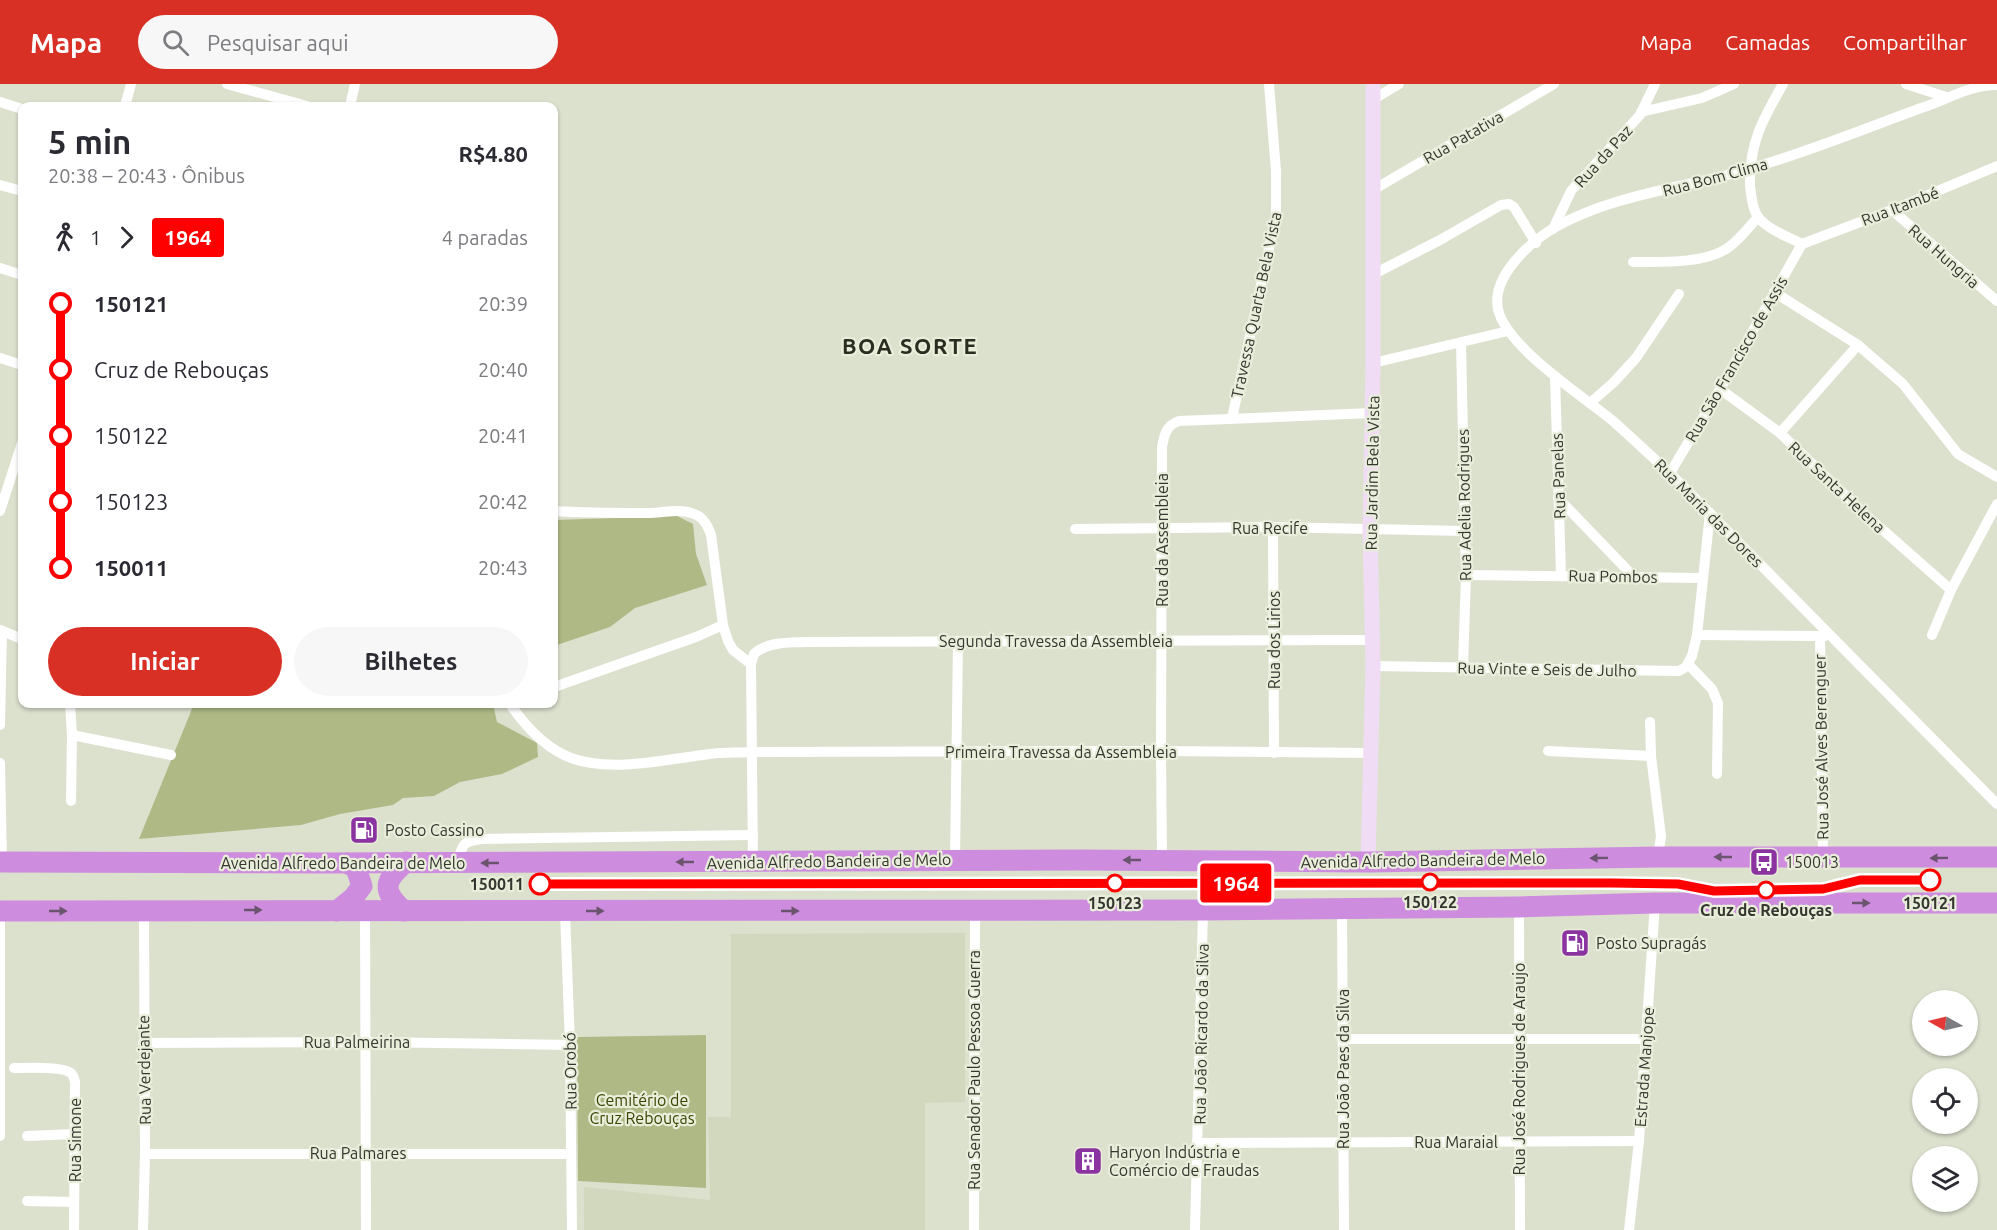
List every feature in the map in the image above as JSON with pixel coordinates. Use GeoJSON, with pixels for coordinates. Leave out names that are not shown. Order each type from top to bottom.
{"type":"FeatureCollection","features":[{"type":"Feature","properties":{"kind":"highway","name":"Avenida Alfredo Bandeira de Melo"},"geometry":{"type":"LineString","coordinates":[[1,862],[1162,860],[1368,862],[1658,857],[1997,857]]}},
{"type":"Feature","properties":{"kind":"highway"},"geometry":{"type":"LineString","coordinates":[[404,911],[396,905],[388,892],[387,885],[391,876],[406,862]]}},
{"type":"Feature","properties":{"kind":"highway"},"geometry":{"type":"LineString","coordinates":[[337,911],[353,898],[362,886],[356,868],[347,863]]}},
{"type":"Feature","properties":{"kind":"highway"},"geometry":{"type":"LineString","coordinates":[[0,911],[1203,910],[1519,907],[1655,903],[1997,903]]}},
{"type":"Feature","properties":{"kind":"main road","name":"Rua Jardim Bela Vista"},"geometry":{"type":"LineString","coordinates":[[1368,862],[1373,666],[1370,528],[1374,92]]}},
{"type":"Feature","properties":{"kind":"street"},"geometry":{"type":"LineString","coordinates":[[126,102],[131,84]]}},
{"type":"Feature","properties":{"kind":"street"},"geometry":{"type":"LineString","coordinates":[[227,84],[293,102]]}},
{"type":"Feature","properties":{"kind":"street"},"geometry":{"type":"LineString","coordinates":[[351,102],[355,84]]}},
{"type":"Feature","properties":{"kind":"street","name":"Travessa Quarta Bela Vista"},"geometry":{"type":"LineString","coordinates":[[1232,418],[1276,216],[1276,171],[1269,84]]}},
{"type":"Feature","properties":{"kind":"street"},"geometry":{"type":"LineString","coordinates":[[1374,92],[1400,84]]}},
{"type":"Feature","properties":{"kind":"street","name":"Rua Patativa"},"geometry":{"type":"LineString","coordinates":[[1373,190],[1554,84]]}},
{"type":"Feature","properties":{"kind":"street","name":"Rua da Paz"},"geometry":{"type":"LineString","coordinates":[[1553,229],[1571,191],[1641,112],[1655,84]]}},
{"type":"Feature","properties":{"kind":"street"},"geometry":{"type":"LineString","coordinates":[[1641,112],[1702,98],[1734,84]]}},
{"type":"Feature","properties":{"kind":"street"},"geometry":{"type":"LineString","coordinates":[[1783,84],[1759,128],[1750,169],[1752,197],[1758,217],[1802,244]]}},
{"type":"Feature","properties":{"kind":"street"},"geometry":{"type":"LineString","coordinates":[[1906,84],[1946,98]]}},
{"type":"Feature","properties":{"kind":"street","name":"Rua Bom Clima"},"geometry":{"type":"LineString","coordinates":[[1508,331],[1498,309],[1498,290],[1502,280],[1516,260],[1553,229],[1581,215],[1613,204],[1750,169],[1973,88],[1997,85]]}},
{"type":"Feature","properties":{"kind":"street"},"geometry":{"type":"LineString","coordinates":[[0,102],[18,108]]}},
{"type":"Feature","properties":{"kind":"street","name":"Rua Itambé"},"geometry":{"type":"LineString","coordinates":[[1802,244],[1994,171]]}},
{"type":"Feature","properties":{"kind":"street"},"geometry":{"type":"LineString","coordinates":[[0,185],[18,191]]}},
{"type":"Feature","properties":{"kind":"street"},"geometry":{"type":"LineString","coordinates":[[1372,275],[1501,205],[1509,204],[1514,207],[1536,243]]}},
{"type":"Feature","properties":{"kind":"street","name":"Rua Hungria"},"geometry":{"type":"LineString","coordinates":[[1892,210],[1997,301]]}},
{"type":"Feature","properties":{"kind":"street"},"geometry":{"type":"LineString","coordinates":[[1633,262],[1685,260],[1718,253],[1730,246],[1758,217]]}},
{"type":"Feature","properties":{"kind":"street","name":"Rua São Francisco de Assis"},"geometry":{"type":"LineString","coordinates":[[1670,473],[1802,244]]}},
{"type":"Feature","properties":{"kind":"street"},"geometry":{"type":"LineString","coordinates":[[0,268],[18,274]]}},
{"type":"Feature","properties":{"kind":"street"},"geometry":{"type":"LineString","coordinates":[[1774,292],[1858,345],[1904,384],[1958,454],[1997,477]]}},
{"type":"Feature","properties":{"kind":"street"},"geometry":{"type":"LineString","coordinates":[[1590,404],[1636,358],[1679,294]]}},
{"type":"Feature","properties":{"kind":"street"},"geometry":{"type":"LineString","coordinates":[[1373,363],[1508,331]]}},
{"type":"Feature","properties":{"kind":"street","name":"Rua Maria das Dores"},"geometry":{"type":"LineString","coordinates":[[1508,331],[1555,376],[1612,421],[1670,473],[1997,804]]}},
{"type":"Feature","properties":{"kind":"street","name":"Rua Adelia Rodrigues"},"geometry":{"type":"LineString","coordinates":[[1461,342],[1466,575],[1463,667]]}},
{"type":"Feature","properties":{"kind":"street"},"geometry":{"type":"LineString","coordinates":[[1780,433],[1858,345]]}},
{"type":"Feature","properties":{"kind":"street"},"geometry":{"type":"LineString","coordinates":[[0,358],[18,364]]}},
{"type":"Feature","properties":{"kind":"street","name":"Rua Panelas"},"geometry":{"type":"LineString","coordinates":[[1555,376],[1561,575]]}},
{"type":"Feature","properties":{"kind":"street","name":"Rua Santa Helena"},"geometry":{"type":"LineString","coordinates":[[1720,389],[1780,433],[1867,516],[1951,590]]}},
{"type":"Feature","properties":{"kind":"street","name":"Rua da Assembleia"},"geometry":{"type":"LineString","coordinates":[[1162,860],[1162,447],[1168,429],[1174,422],[1179,421],[1372,413]]}},
{"type":"Feature","properties":{"kind":"street"},"geometry":{"type":"LineString","coordinates":[[0,511],[18,456]]}},
{"type":"Feature","properties":{"kind":"street"},"geometry":{"type":"LineString","coordinates":[[1558,498],[1635,577]]}},
{"type":"Feature","properties":{"kind":"street"},"geometry":{"type":"LineString","coordinates":[[1932,635],[1951,590],[1997,504]]}},
{"type":"Feature","properties":{"kind":"street"},"geometry":{"type":"LineString","coordinates":[[558,511],[586,513],[678,511],[699,516],[708,526],[723,625],[728,642],[751,664],[753,862]]}},
{"type":"Feature","properties":{"kind":"street"},"geometry":{"type":"LineString","coordinates":[[1710,513],[1697,635],[1688,664],[1712,689],[1718,703],[1717,774]]}},
{"type":"Feature","properties":{"kind":"street","name":"Rua Recife"},"geometry":{"type":"LineString","coordinates":[[1075,529],[1273,527],[1465,531]]}},
{"type":"Feature","properties":{"kind":"street","name":"Rua dos Lirios"},"geometry":{"type":"LineString","coordinates":[[1273,527],[1274,753]]}},
{"type":"Feature","properties":{"kind":"street","name":"Rua Pombos"},"geometry":{"type":"LineString","coordinates":[[1466,575],[1702,578]]}},
{"type":"Feature","properties":{"kind":"street"},"geometry":{"type":"LineString","coordinates":[[558,686],[696,637],[723,625]]}},
{"type":"Feature","properties":{"kind":"street"},"geometry":{"type":"LineString","coordinates":[[0,725],[1,631],[18,637]]}},
{"type":"Feature","properties":{"kind":"street"},"geometry":{"type":"LineString","coordinates":[[1697,635],[1833,636]]}},
{"type":"Feature","properties":{"kind":"street","name":"Rua José Alves Berenguer"},"geometry":{"type":"LineString","coordinates":[[1820,636],[1823,857]]}},
{"type":"Feature","properties":{"kind":"street","name":"Segunda Travessa da Assembleia"},"geometry":{"type":"LineString","coordinates":[[751,664],[751,658],[758,650],[777,643],[1372,640]]}},
{"type":"Feature","properties":{"kind":"street"},"geometry":{"type":"LineString","coordinates":[[955,860],[958,641]]}},
{"type":"Feature","properties":{"kind":"street","name":"Rua Vinte e Seis de Julho"},"geometry":{"type":"LineString","coordinates":[[1373,666],[1673,672],[1688,664]]}},
{"type":"Feature","properties":{"kind":"street"},"geometry":{"type":"LineString","coordinates":[[70,708],[72,735],[70,801]]}},
{"type":"Feature","properties":{"kind":"street","name":"Primeira Travessa da Assembleia"},"geometry":{"type":"LineString","coordinates":[[512,708],[525,725],[550,746],[571,758],[597,763],[635,764],[713,753],[752,752],[1370,753]]}},
{"type":"Feature","properties":{"kind":"street"},"geometry":{"type":"LineString","coordinates":[[1650,722],[1651,756],[1661,836],[1658,857]]}},
{"type":"Feature","properties":{"kind":"street"},"geometry":{"type":"LineString","coordinates":[[72,735],[171,755]]}},
{"type":"Feature","properties":{"kind":"street"},"geometry":{"type":"LineString","coordinates":[[1548,751],[1651,756]]}},
{"type":"Feature","properties":{"kind":"street"},"geometry":{"type":"LineString","coordinates":[[0,763],[1,862]]}},
{"type":"Feature","properties":{"kind":"street"},"geometry":{"type":"LineString","coordinates":[[458,862],[461,848],[469,840],[476,839],[753,835]]}},
{"type":"Feature","properties":{"kind":"street","name":"Estrada Manjope"},"geometry":{"type":"LineString","coordinates":[[1629,1230],[1639,1141],[1655,903]]}},
{"type":"Feature","properties":{"kind":"street","name":"Rua José Rodrigues de Araujo"},"geometry":{"type":"LineString","coordinates":[[1519,907],[1520,1230]]}},
{"type":"Feature","properties":{"kind":"street","name":"Rua João Paes da Silva"},"geometry":{"type":"LineString","coordinates":[[1342,908],[1344,1230]]}},
{"type":"Feature","properties":{"kind":"street","name":"Rua Verdejante"},"geometry":{"type":"LineString","coordinates":[[143,1230],[146,1154],[143,1043],[144,910]]}},
{"type":"Feature","properties":{"kind":"street","name":"Rua Senador Paulo Pessoa Guerra"},"geometry":{"type":"LineString","coordinates":[[974,1230],[975,910]]}},
{"type":"Feature","properties":{"kind":"street","name":"Rua João Ricardo da Silva"},"geometry":{"type":"LineString","coordinates":[[1195,1230],[1199,1143],[1203,910]]}},
{"type":"Feature","properties":{"kind":"street"},"geometry":{"type":"LineString","coordinates":[[0,911],[0,1136]]}},
{"type":"Feature","properties":{"kind":"street"},"geometry":{"type":"LineString","coordinates":[[365,911],[366,1230]]}},
{"type":"Feature","properties":{"kind":"street","name":"Rua Orobó"},"geometry":{"type":"LineString","coordinates":[[565,912],[570,1045],[572,1230]]}},
{"type":"Feature","properties":{"kind":"street"},"geometry":{"type":"LineString","coordinates":[[1342,1039],[1646,1039]]}},
{"type":"Feature","properties":{"kind":"street","name":"Rua Palmeirina"},"geometry":{"type":"LineString","coordinates":[[143,1043],[366,1042],[570,1045]]}},
{"type":"Feature","properties":{"kind":"street","name":"Rua Simone"},"geometry":{"type":"LineString","coordinates":[[14,1068],[60,1069],[73,1076],[75,1082],[74,1230]]}},
{"type":"Feature","properties":{"kind":"street"},"geometry":{"type":"LineString","coordinates":[[27,1136],[75,1134]]}},
{"type":"Feature","properties":{"kind":"street","name":"Rua Maraial"},"geometry":{"type":"LineString","coordinates":[[1199,1143],[1639,1141]]}},
{"type":"Feature","properties":{"kind":"street","name":"Rua Palmares"},"geometry":{"type":"LineString","coordinates":[[146,1154],[571,1154]]}},
{"type":"Feature","properties":{"kind":"street"},"geometry":{"type":"LineString","coordinates":[[27,1201],[74,1202]]}},
{"type":"Feature","properties":{"kind":"shaded area"},"geometry":{"type":"Polygon","coordinates":[[[965,933],[965,1102],[925,1103],[925,1230],[584,1230],[584,1187],[710,1200],[708,1117],[731,1117],[731,934],[965,933]]]}},
{"type":"Feature","properties":{"kind":"green space"},"geometry":{"type":"Polygon","coordinates":[[[677,516],[693,524],[696,554],[707,585],[635,608],[610,627],[558,645],[558,520],[677,516]]]}},
{"type":"Feature","properties":{"kind":"green space"},"geometry":{"type":"Polygon","coordinates":[[[192,708],[494,708],[497,722],[537,743],[538,757],[502,774],[460,782],[434,796],[403,798],[393,805],[340,814],[301,825],[139,839],[192,708]]]}},
{"type":"Feature","properties":{"kind":"green space","name":"Cemitério de Cruz Rebouças"},"geometry":{"type":"Polygon","coordinates":[[[706,1035],[706,1188],[578,1181],[577,1037],[706,1035]]]}},
{"type":"Feature","properties":{"kind":"bus line","name":"1964"},"geometry":{"type":"LineString","coordinates":[[540,884],[1611,883],[1678,884],[1714,891],[1823,889],[1860,880],[1930,880]]}},
{"type":"Feature","properties":{"kind":"place","name":"Posto Cassino"},"geometry":{"type":"Point","coordinates":[364,830]}},
{"type":"Feature","properties":{"kind":"place","name":"150013"},"geometry":{"type":"Point","coordinates":[1764,862]}},
{"type":"Feature","properties":{"kind":"place","name":"150121"},"geometry":{"type":"Point","coordinates":[1930,880]}},
{"type":"Feature","properties":{"kind":"place","name":"150122"},"geometry":{"type":"Point","coordinates":[1430,882]}},
{"type":"Feature","properties":{"kind":"place","name":"150123"},"geometry":{"type":"Point","coordinates":[1115,883]}},
{"type":"Feature","properties":{"kind":"place","name":"150011"},"geometry":{"type":"Point","coordinates":[540,884]}},
{"type":"Feature","properties":{"kind":"place","name":"Cruz de Rebouças"},"geometry":{"type":"Point","coordinates":[1766,890]}},
{"type":"Feature","properties":{"kind":"place","name":"Posto Supragás"},"geometry":{"type":"Point","coordinates":[1575,943]}},
{"type":"Feature","properties":{"kind":"place","name":"Haryon Indústria e Comércio de Fraudas"},"geometry":{"type":"Point","coordinates":[1088,1161]}},
{"type":"Feature","properties":{"kind":"district","name":"BOA SORTE"},"geometry":{"type":"Point","coordinates":[910,345]}}]}
